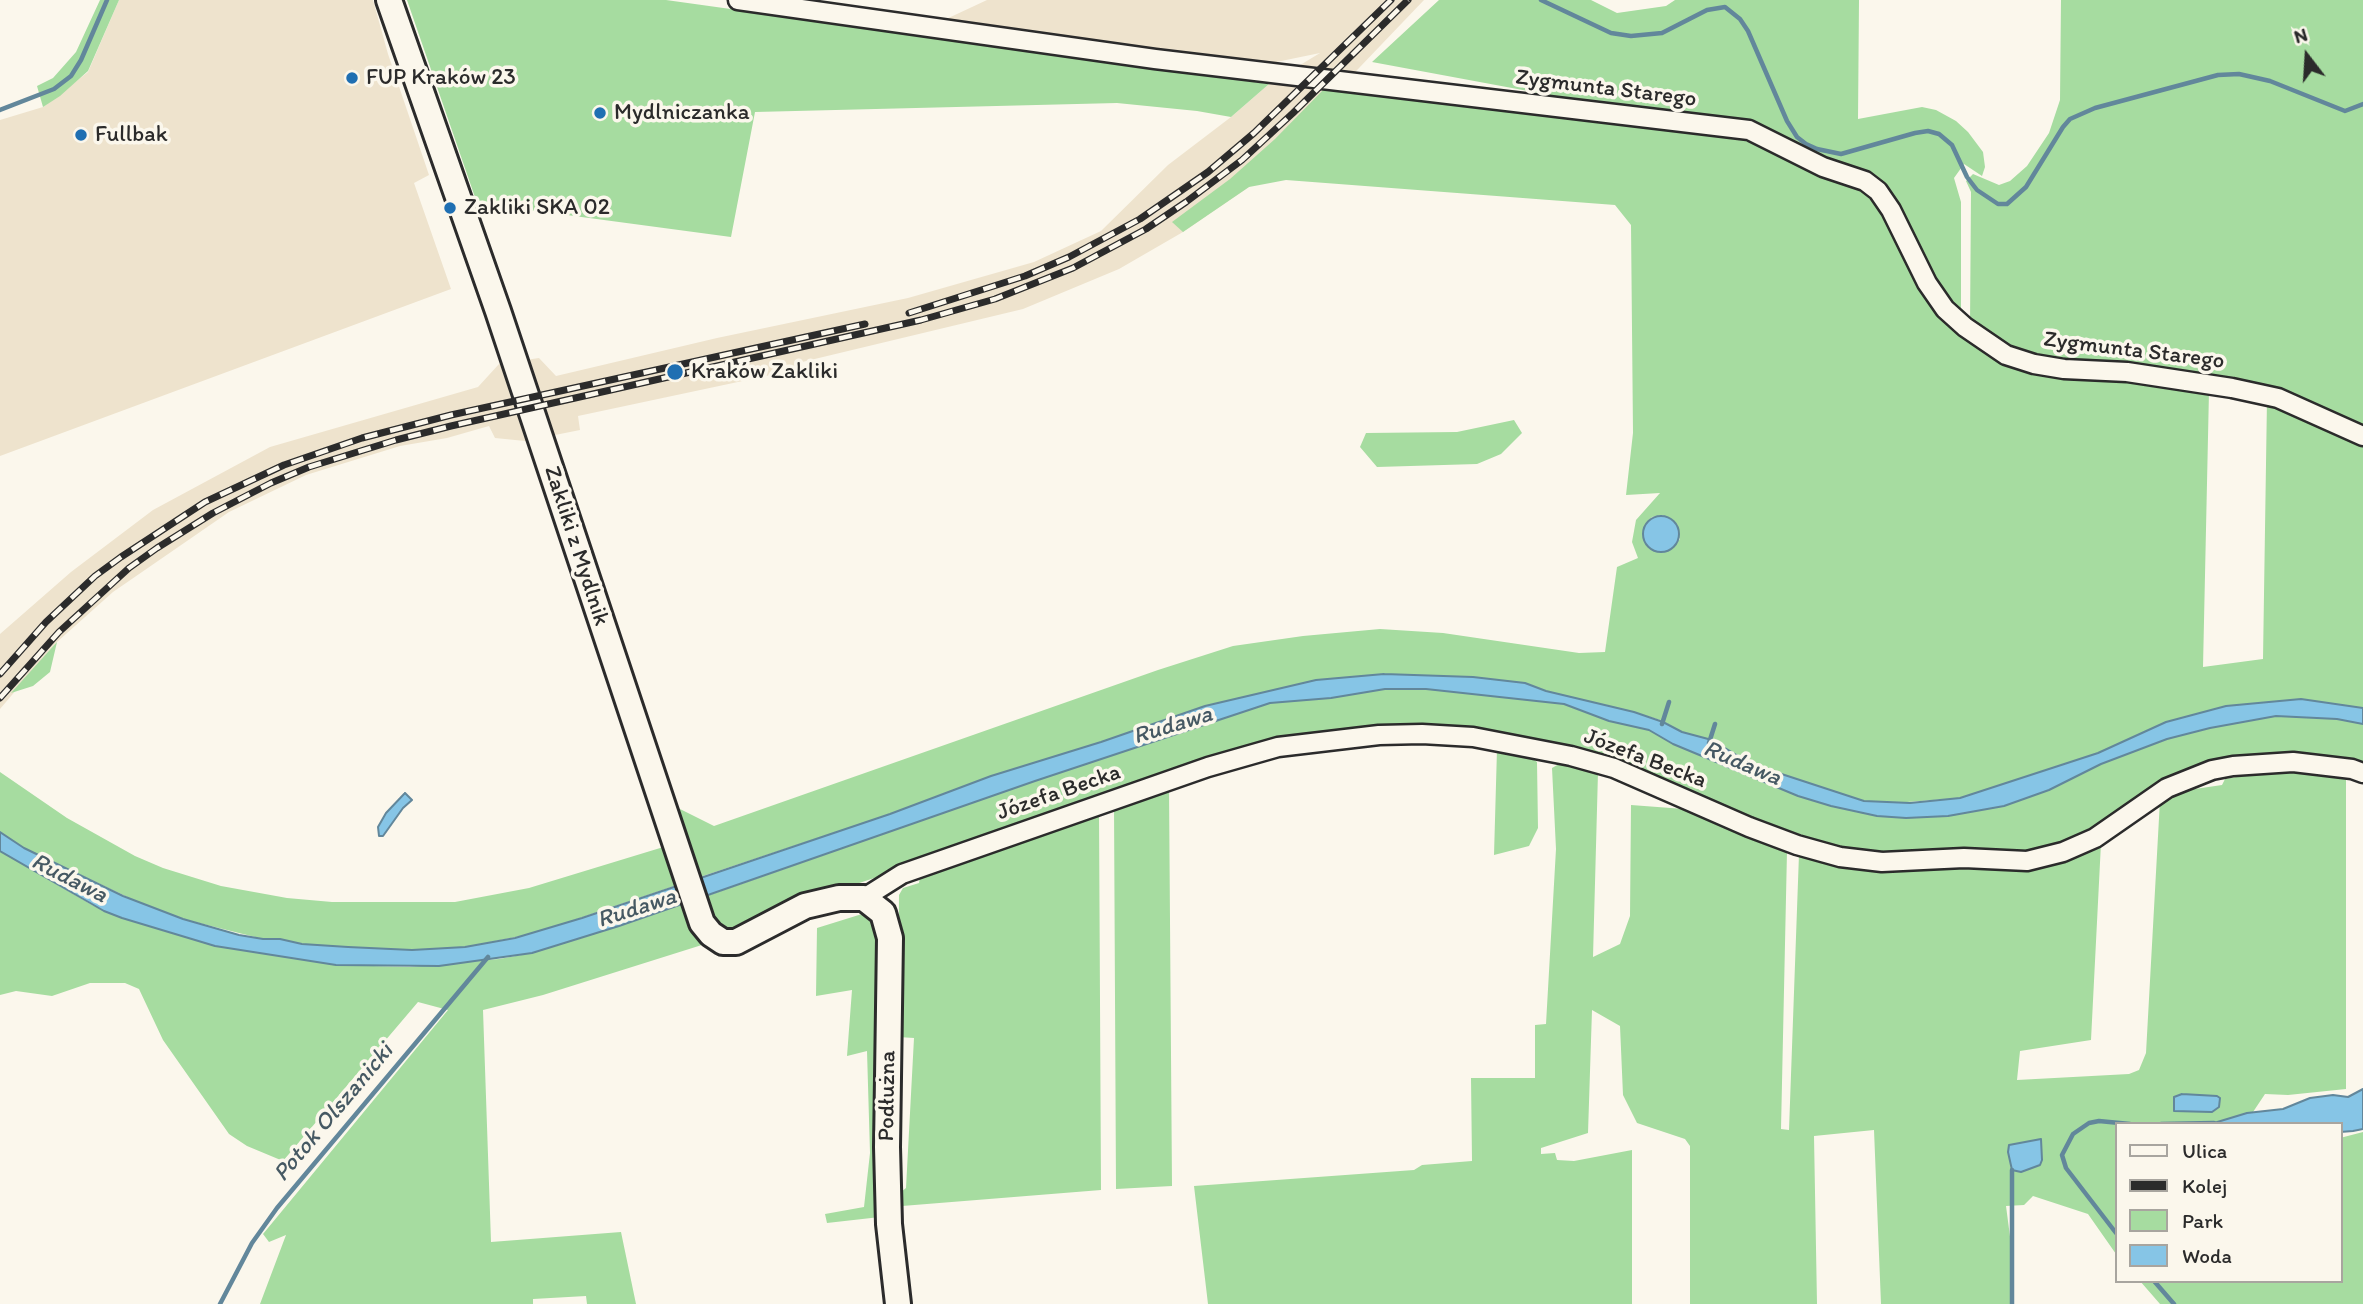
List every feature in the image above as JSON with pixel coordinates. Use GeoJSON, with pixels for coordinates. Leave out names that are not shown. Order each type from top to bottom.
{"type":"FeatureCollection","features":[{"type":"Feature","properties":{"kind":"street","name":"Zakliki z Mydlnik"},"geometry":{"type":"LineString","coordinates":[[389,0],[494,301],[702,923],[711,934],[723,942],[736,942],[805,906],[839,898],[864,898]]}},
{"type":"Feature","properties":{"kind":"street","name":"Zygmunta Starego"},"geometry":{"type":"LineString","coordinates":[[738,0],[1182,62],[1748,130],[1823,167],[1865,181],[1878,191],[1891,210],[1927,283],[1945,309],[1965,327],[2006,355],[2034,364],[2153,376],[2278,398],[2363,436]]}},
{"type":"Feature","properties":{"kind":"street","name":"Józefa Becka"},"geometry":{"type":"LineString","coordinates":[[864,898],[902,874],[1208,767],[1278,747],[1379,736],[1422,734],[1473,737],[1572,756],[1614,768],[1797,845],[1840,857],[1882,862],[1964,858],[2027,861],[2063,852],[2095,838],[2167,788],[2212,770],[2233,766],[2293,762],[2352,769],[2363,773]]}},
{"type":"Feature","properties":{"kind":"street","name":"Podłużna"},"geometry":{"type":"LineString","coordinates":[[864,898],[883,913],[891,938],[887,1147],[889,1224],[898,1304]]}},
{"type":"Feature","properties":{"kind":"shaded area"},"geometry":{"type":"Polygon","coordinates":[[[119,0],[373,0],[388,54],[429,175],[414,183],[451,289],[0,456],[0,120],[43,107],[88,72],[119,0]]]}},
{"type":"Feature","properties":{"kind":"shaded area"},"geometry":{"type":"Polygon","coordinates":[[[987,0],[1424,0],[1338,90],[1273,165],[1249,187],[1183,232],[1119,269],[1023,309],[798,363],[799,369],[578,416],[580,430],[525,441],[495,438],[489,426],[447,438],[400,446],[306,475],[229,512],[113,592],[57,642],[0,709],[0,634],[71,572],[153,510],[270,447],[478,387],[499,364],[539,358],[556,376],[717,338],[908,298],[1034,262],[1101,231],[1168,165],[1269,84],[1320,53],[1257,66],[942,21],[987,0]]]}},
{"type":"Feature","properties":{"kind":"green space"},"geometry":{"type":"Polygon","coordinates":[[[100,0],[119,0],[88,71],[43,107],[37,86],[53,78],[76,52],[100,0]]]}},
{"type":"Feature","properties":{"kind":"green space"},"geometry":{"type":"Polygon","coordinates":[[[407,0],[666,0],[1269,84],[1231,117],[1117,103],[755,112],[731,237],[477,203],[407,0]]]}},
{"type":"Feature","properties":{"kind":"green space"},"geometry":{"type":"Polygon","coordinates":[[[1439,0],[1591,0],[1617,13],[1666,6],[1675,0],[1859,0],[1858,119],[1922,107],[1936,110],[1956,121],[1983,152],[1985,167],[1982,176],[1964,164],[1954,178],[1961,202],[1961,319],[1948,306],[1894,208],[1746,124],[1582,101],[1372,62],[1439,0]]]}},
{"type":"Feature","properties":{"kind":"green space"},"geometry":{"type":"Polygon","coordinates":[[[2061,0],[2363,0],[2363,427],[2260,386],[2064,364],[2013,353],[1970,325],[1971,192],[1966,181],[1973,174],[1999,185],[2010,181],[2027,166],[2049,133],[2060,100],[2061,0]]]}},
{"type":"Feature","properties":{"kind":"green space"},"geometry":{"type":"Polygon","coordinates":[[[1325,88],[1753,136],[1859,185],[1873,196],[1898,233],[1917,279],[1991,352],[2209,391],[2203,667],[2263,659],[2267,399],[2363,440],[2363,708],[2301,699],[2226,706],[2166,722],[2098,753],[1990,790],[1960,798],[1894,803],[1849,798],[1751,764],[1712,740],[1682,732],[1663,721],[1546,691],[1525,683],[1473,677],[1384,674],[1316,680],[1205,706],[991,776],[890,814],[694,879],[674,806],[714,826],[1233,646],[1380,629],[1443,633],[1579,653],[1605,652],[1617,567],[1638,558],[1632,542],[1636,520],[1660,493],[1626,495],[1633,433],[1631,225],[1615,205],[1286,180],[1249,187],[1183,232],[1172,222],[1230,179],[1275,139],[1325,88]],[[1652,517],[1645,525],[1670,550],[1680,539],[1667,517],[1652,517]]]}},
{"type":"Feature","properties":{"kind":"green space"},"geometry":{"type":"Polygon","coordinates":[[[1514,420],[1522,433],[1501,454],[1477,464],[1377,467],[1360,447],[1366,433],[1457,432],[1514,420]]]}},
{"type":"Feature","properties":{"kind":"green space"},"geometry":{"type":"Polygon","coordinates":[[[57,642],[50,672],[33,686],[11,693],[57,642]]]}},
{"type":"Feature","properties":{"kind":"green space"},"geometry":{"type":"Polygon","coordinates":[[[1385,689],[1426,689],[1564,704],[1609,721],[1649,730],[1673,744],[1831,806],[1877,816],[1906,818],[2049,790],[2101,764],[2167,739],[2276,716],[2337,719],[2363,724],[2363,769],[2245,760],[2125,814],[2050,853],[1926,857],[1828,851],[1655,781],[1455,733],[1293,743],[892,872],[788,907],[735,929],[724,931],[716,927],[701,898],[1264,704],[1331,698],[1385,689]]]}},
{"type":"Feature","properties":{"kind":"green space"},"geometry":{"type":"Polygon","coordinates":[[[1497,749],[1527,754],[1537,762],[1538,828],[1529,846],[1494,855],[1497,749]]]}},
{"type":"Feature","properties":{"kind":"green space"},"geometry":{"type":"Polygon","coordinates":[[[1559,764],[1598,772],[1593,957],[1620,944],[1630,916],[1631,805],[1684,809],[1787,851],[1781,1129],[1789,1130],[1799,854],[1865,868],[2023,870],[2050,866],[2101,843],[2091,1040],[2020,1051],[2017,1080],[2129,1074],[2139,1070],[2146,1053],[2160,800],[2181,791],[2222,785],[2225,779],[2258,773],[2290,772],[2346,778],[2346,1089],[2288,1095],[2265,1094],[2253,1112],[2255,1122],[2114,1122],[2114,1251],[2088,1214],[2033,1196],[2024,1205],[2006,1206],[2014,1267],[2014,1304],[1881,1304],[1874,1130],[1814,1136],[1817,1304],[1690,1304],[1690,1146],[1685,1139],[1637,1123],[1623,1095],[1620,1026],[1592,1010],[1588,1133],[1541,1148],[1541,1154],[1555,1153],[1557,1160],[1574,1161],[1632,1150],[1632,1304],[1208,1304],[1194,1186],[1414,1170],[1422,1165],[1472,1161],[1471,1078],[1535,1078],[1535,1025],[1546,1024],[1556,849],[1552,768],[1559,764]]]}},
{"type":"Feature","properties":{"kind":"green space"},"geometry":{"type":"Polygon","coordinates":[[[0,772],[67,818],[135,856],[163,868],[221,886],[287,898],[332,902],[455,902],[529,888],[670,845],[683,883],[536,933],[465,947],[412,950],[308,945],[280,939],[263,939],[183,919],[138,902],[24,848],[0,832],[0,772]]]}},
{"type":"Feature","properties":{"kind":"green space"},"geometry":{"type":"Polygon","coordinates":[[[1169,788],[1172,1186],[1116,1189],[1114,806],[1169,788]]]}},
{"type":"Feature","properties":{"kind":"green space"},"geometry":{"type":"Polygon","coordinates":[[[1099,812],[1101,1190],[902,1206],[901,1192],[906,1188],[914,1038],[898,1037],[899,895],[903,888],[919,883],[920,876],[1099,812]]]}},
{"type":"Feature","properties":{"kind":"green space"},"geometry":{"type":"Polygon","coordinates":[[[0,851],[92,905],[122,918],[215,946],[336,965],[410,967],[499,959],[532,953],[688,902],[705,944],[543,995],[483,1010],[491,1242],[621,1232],[636,1304],[587,1304],[586,1296],[533,1299],[533,1304],[260,1304],[286,1235],[269,1242],[263,1234],[448,1010],[418,1002],[283,1161],[247,1146],[229,1134],[163,1040],[139,989],[125,983],[90,983],[52,996],[16,991],[0,995],[0,851]]]}},
{"type":"Feature","properties":{"kind":"green space"},"geometry":{"type":"Polygon","coordinates":[[[862,914],[876,919],[883,982],[880,1217],[827,1223],[825,1214],[864,1207],[870,1153],[867,1051],[847,1056],[852,990],[816,996],[817,928],[862,914]]]}},
{"type":"Feature","properties":{"kind":"green space"},"geometry":{"type":"Polygon","coordinates":[[[2363,1132],[2363,1304],[2160,1304],[2142,1283],[2342,1283],[2342,1137],[2363,1132]]]}},
{"type":"Feature","properties":{"kind":"water"},"geometry":{"type":"Polygon","coordinates":[[[1661,516],[1674,521],[1679,534],[1674,547],[1661,552],[1648,547],[1643,534],[1648,521],[1661,516]]]}},
{"type":"Feature","properties":{"kind":"water","name":"Rudawa"},"geometry":{"type":"Polygon","coordinates":[[[1384,674],[1473,677],[1525,683],[1663,722],[1682,732],[1712,740],[1751,764],[1864,801],[1910,803],[1960,798],[2098,753],[2166,722],[2226,706],[2301,699],[2363,708],[2363,724],[2337,719],[2276,716],[2210,728],[2167,739],[2101,764],[2049,790],[2004,806],[1948,816],[1906,818],[1877,816],[1798,796],[1673,744],[1649,730],[1609,721],[1564,704],[1426,689],[1385,689],[1331,698],[1270,703],[1035,781],[619,926],[532,953],[439,966],[336,965],[215,946],[104,911],[0,851],[0,832],[24,848],[123,896],[183,919],[239,935],[348,947],[412,950],[465,947],[515,938],[582,918],[890,814],[991,776],[1205,706],[1316,680],[1384,674]]]}},
{"type":"Feature","properties":{"kind":"water"},"geometry":{"type":"Polygon","coordinates":[[[405,793],[412,800],[383,836],[379,836],[378,827],[386,813],[405,793]]]}},
{"type":"Feature","properties":{"kind":"water"},"geometry":{"type":"Polygon","coordinates":[[[2363,1089],[2363,1129],[2342,1132],[2342,1122],[2217,1122],[2247,1113],[2283,1109],[2310,1098],[2333,1095],[2348,1097],[2363,1089]]]}},
{"type":"Feature","properties":{"kind":"water"},"geometry":{"type":"Polygon","coordinates":[[[2182,1094],[2217,1096],[2220,1098],[2219,1107],[2212,1112],[2174,1111],[2174,1097],[2182,1094]]]}},
{"type":"Feature","properties":{"kind":"water"},"geometry":{"type":"Polygon","coordinates":[[[2041,1139],[2040,1165],[2021,1172],[2012,1170],[2009,1145],[2041,1139]]]}},
{"type":"Feature","properties":{"kind":"waterway"},"geometry":{"type":"LineString","coordinates":[[0,110],[54,89],[71,76],[81,60],[107,0]]}},
{"type":"Feature","properties":{"kind":"waterway"},"geometry":{"type":"LineString","coordinates":[[1541,0],[1611,33],[1631,36],[1662,33],[1707,10],[1725,7],[1740,19],[1748,31],[1787,121],[1797,137],[1806,144],[1841,154],[1915,133],[1928,131],[1939,134],[1952,145],[1967,177],[1977,190],[1998,204],[2007,204],[2026,187],[2070,119],[2095,108],[2218,75],[2239,74],[2270,81],[2345,111],[2363,104]]}},
{"type":"Feature","properties":{"kind":"waterway"},"geometry":{"type":"LineString","coordinates":[[1662,724],[1669,702]]}},
{"type":"Feature","properties":{"kind":"waterway","name":"Rudawa"},"geometry":{"type":"LineString","coordinates":[[1709,743],[1715,724]]}},
{"type":"Feature","properties":{"kind":"waterway","name":"Potok Olszanicki"},"geometry":{"type":"LineString","coordinates":[[220,1304],[252,1243],[277,1208],[488,957]]}},
{"type":"Feature","properties":{"kind":"waterway"},"geometry":{"type":"LineString","coordinates":[[2114,1122],[2089,1123],[2073,1134],[2062,1155],[2066,1168],[2114,1230]]}},
{"type":"Feature","properties":{"kind":"waterway"},"geometry":{"type":"LineString","coordinates":[[2012,1170],[2012,1304]]}},
{"type":"Feature","properties":{"kind":"waterway"},"geometry":{"type":"LineString","coordinates":[[2156,1283],[2174,1304]]}},
{"type":"Feature","properties":{"kind":"railway"},"geometry":{"type":"LineString","coordinates":[[909,313],[1025,276],[1069,257],[1140,219],[1208,172],[1254,133],[1391,0]]}},
{"type":"Feature","properties":{"kind":"railway"},"geometry":{"type":"LineString","coordinates":[[0,698],[59,632],[129,568],[213,513],[309,467],[451,426],[921,320],[995,299],[1073,268],[1146,229],[1242,160],[1408,0]]}},
{"type":"Feature","properties":{"kind":"railway"},"geometry":{"type":"LineString","coordinates":[[0,674],[46,622],[95,576],[205,502],[284,465],[362,438],[451,415],[865,324]]}},
{"type":"Feature","properties":{"kind":"place","name":"FUP Kraków 23"},"geometry":{"type":"Point","coordinates":[352,78]}},
{"type":"Feature","properties":{"kind":"place","name":"Mydlniczanka"},"geometry":{"type":"Point","coordinates":[600,113]}},
{"type":"Feature","properties":{"kind":"place","name":"Fullbak"},"geometry":{"type":"Point","coordinates":[81,135]}},
{"type":"Feature","properties":{"kind":"place","name":"Zakliki SKA 02"},"geometry":{"type":"Point","coordinates":[450,208]}},
{"type":"Feature","properties":{"kind":"place","name":"Kraków Zakliki"},"geometry":{"type":"Point","coordinates":[675,372]}}]}
